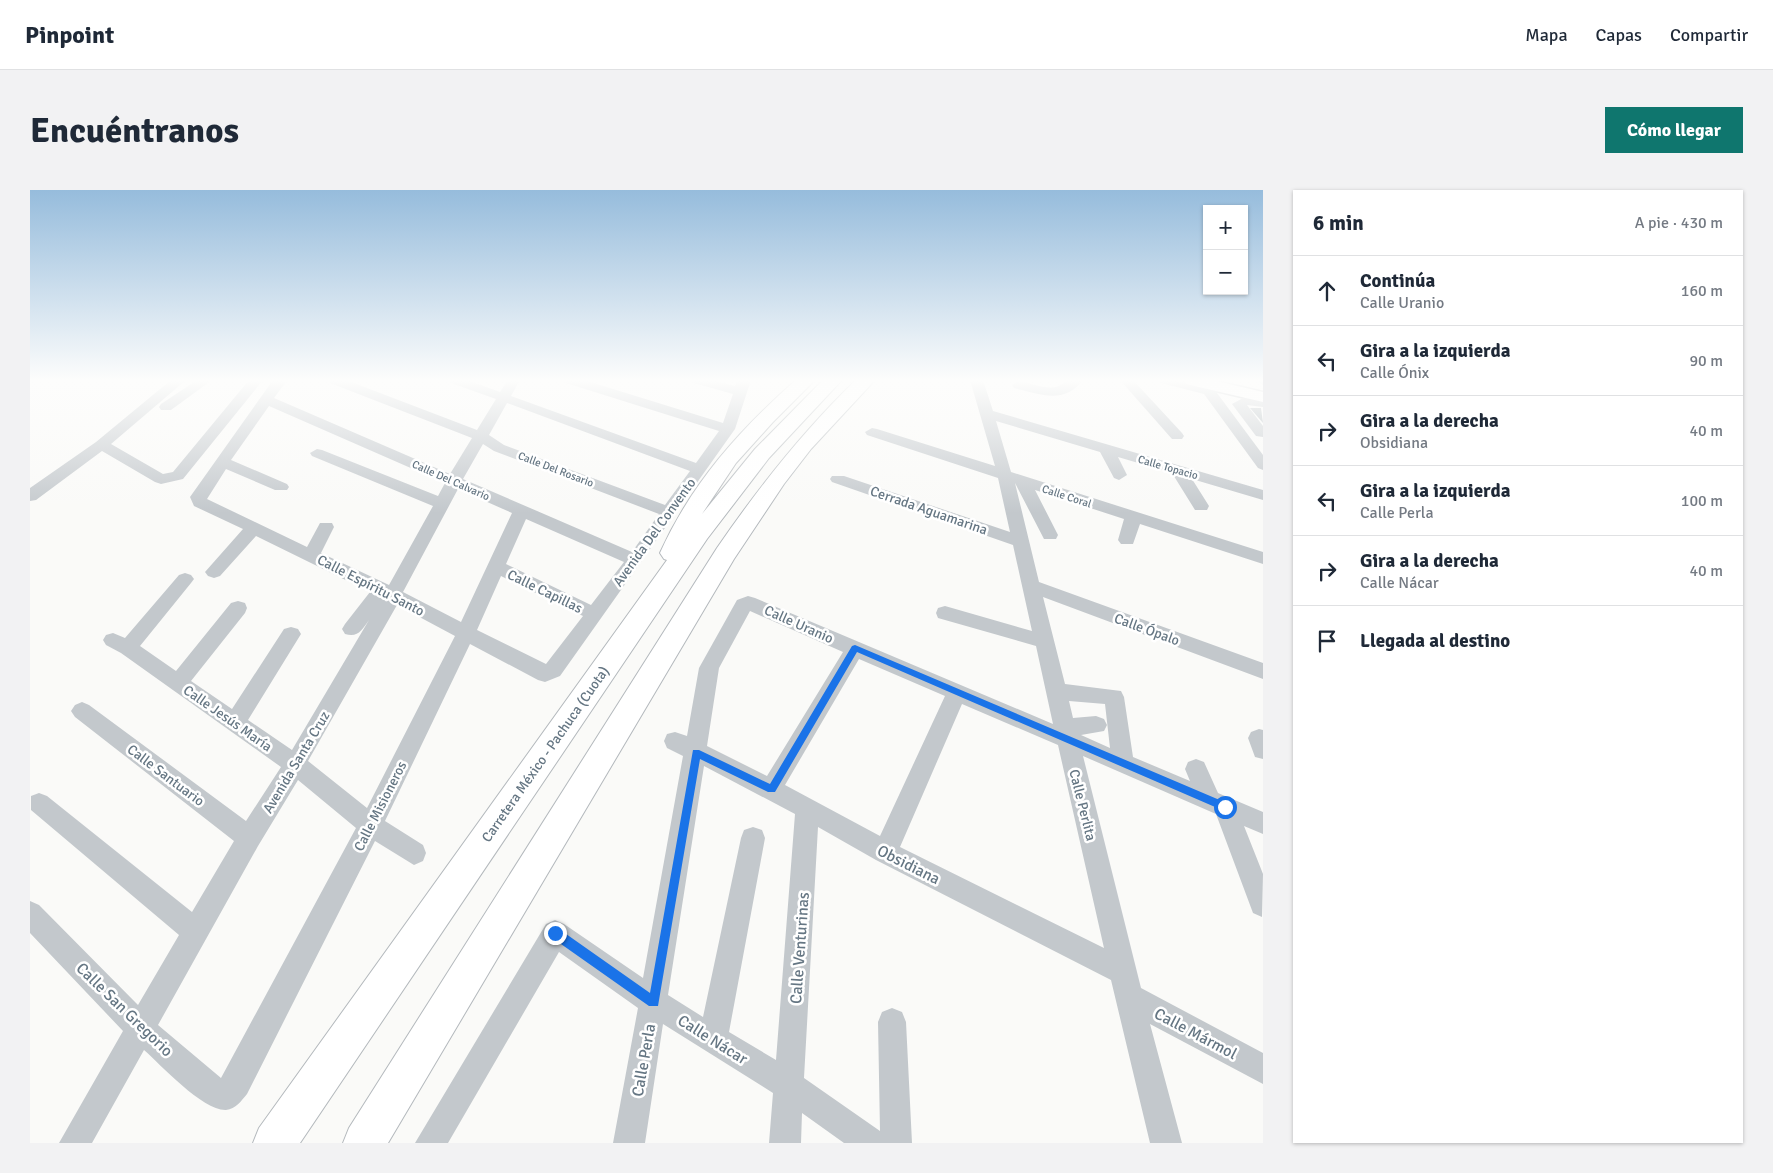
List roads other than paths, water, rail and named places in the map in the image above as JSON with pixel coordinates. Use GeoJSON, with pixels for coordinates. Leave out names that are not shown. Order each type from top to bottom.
{"type":"FeatureCollection","features":[{"type":"Feature","properties":{"kind":"highway"},"geometry":{"type":"LineString","coordinates":[[658,589],[691,509],[713,477],[760,424]]}},
{"type":"Feature","properties":{"kind":"highway","name":"Carretera México - Pachuca (Cuota)"},"geometry":{"type":"LineString","coordinates":[[274,1143],[658,589],[743,474],[788,424]]}},
{"type":"Feature","properties":{"kind":"highway"},"geometry":{"type":"LineString","coordinates":[[364,1143],[443,1017],[578,791],[731,545],[754,510],[822,424]]}},
{"type":"Feature","properties":{"kind":"highway"},"geometry":{"type":"LineString","coordinates":[[810,439],[835,424]]}},
{"type":"Feature","properties":{"kind":"street"},"geometry":{"type":"LineString","coordinates":[[30,486],[111,424]]}},
{"type":"Feature","properties":{"kind":"street"},"geometry":{"type":"LineString","coordinates":[[103,446],[128,424]]}},
{"type":"Feature","properties":{"kind":"street"},"geometry":{"type":"LineString","coordinates":[[30,496],[136,424]]}},
{"type":"Feature","properties":{"kind":"street"},"geometry":{"type":"LineString","coordinates":[[103,446],[161,479],[168,480],[178,476],[217,424]]}},
{"type":"Feature","properties":{"kind":"street"},"geometry":{"type":"LineString","coordinates":[[249,424],[223,462],[281,487]]}},
{"type":"Feature","properties":{"kind":"street","name":"Calle Del Calvario"},"geometry":{"type":"LineString","coordinates":[[323,424],[635,560]]}},
{"type":"Feature","properties":{"kind":"street","name":"Calle Del Rosario"},"geometry":{"type":"LineString","coordinates":[[450,424],[480,436],[499,448],[668,512]]}},
{"type":"Feature","properties":{"kind":"street","name":"Avenida Santa Cruz"},"geometry":{"type":"LineString","coordinates":[[75,1143],[249,838],[295,764],[387,593],[442,504],[487,424]]}},
{"type":"Feature","properties":{"kind":"street"},"geometry":{"type":"LineString","coordinates":[[595,424],[699,469]]}},
{"type":"Feature","properties":{"kind":"street"},"geometry":{"type":"LineString","coordinates":[[713,424],[728,429]]}},
{"type":"Feature","properties":{"kind":"street","name":"Avenida Del Convento"},"geometry":{"type":"LineString","coordinates":[[545,674],[553,670],[635,560],[730,424]]}},
{"type":"Feature","properties":{"kind":"street","name":"Calle Perlita"},"geometry":{"type":"LineString","coordinates":[[991,424],[1014,479],[1019,541],[1166,1143]]}},
{"type":"Feature","properties":{"kind":"street","name":"Calle Topacio"},"geometry":{"type":"LineString","coordinates":[[1023,424],[1263,494]]}},
{"type":"Feature","properties":{"kind":"street"},"geometry":{"type":"LineString","coordinates":[[1167,424],[1177,436]]}},
{"type":"Feature","properties":{"kind":"street"},"geometry":{"type":"LineString","coordinates":[[1235,424],[1263,465]]}},
{"type":"Feature","properties":{"kind":"street"},"geometry":{"type":"LineString","coordinates":[[1237,429],[1262,433]]}},
{"type":"Feature","properties":{"kind":"street","name":"Calle Coral"},"geometry":{"type":"LineString","coordinates":[[872,432],[1263,558]]}},
{"type":"Feature","properties":{"kind":"street"},"geometry":{"type":"LineString","coordinates":[[1106,449],[1119,475]]}},
{"type":"Feature","properties":{"kind":"street"},"geometry":{"type":"LineString","coordinates":[[317,453],[442,504]]}},
{"type":"Feature","properties":{"kind":"street","name":"Calle Espíritu Santo"},"geometry":{"type":"LineString","coordinates":[[223,462],[198,497],[200,502],[387,593],[545,674]]}},
{"type":"Feature","properties":{"kind":"street"},"geometry":{"type":"LineString","coordinates":[[1178,470],[1201,506]]}},
{"type":"Feature","properties":{"kind":"street","name":"Cerrada Aguamarina"},"geometry":{"type":"LineString","coordinates":[[838,479],[1019,541]]}},
{"type":"Feature","properties":{"kind":"street"},"geometry":{"type":"LineString","coordinates":[[1014,479],[1050,535]]}},
{"type":"Feature","properties":{"kind":"street","name":"Calle Misioneros"},"geometry":{"type":"LineString","coordinates":[[227,1095],[236,1083],[370,825],[466,634],[521,511]]}},
{"type":"Feature","properties":{"kind":"street"},"geometry":{"type":"LineString","coordinates":[[1127,540],[1133,516]]}},
{"type":"Feature","properties":{"kind":"street"},"geometry":{"type":"LineString","coordinates":[[214,572],[253,528]]}},
{"type":"Feature","properties":{"kind":"street"},"geometry":{"type":"LineString","coordinates":[[311,556],[326,528]]}},
{"type":"Feature","properties":{"kind":"street","name":"Calle Capillas"},"geometry":{"type":"LineString","coordinates":[[497,567],[594,614]]}},
{"type":"Feature","properties":{"kind":"street","name":"Calle Jesús María"},"geometry":{"type":"LineString","coordinates":[[185,579],[120,644],[234,724],[295,764],[370,825],[414,853]]}},
{"type":"Feature","properties":{"kind":"street","name":"Calle Ópalo"},"geometry":{"type":"LineString","coordinates":[[1031,586],[1263,671]]}},
{"type":"Feature","properties":{"kind":"street"},"geometry":{"type":"LineString","coordinates":[[352,629],[387,593]]}},
{"type":"Feature","properties":{"kind":"street","name":"Calle Uranio"},"geometry":{"type":"LineString","coordinates":[[748,603],[957,692],[1065,733],[1124,762],[1263,823]]}},
{"type":"Feature","properties":{"kind":"street","name":"Calle Perla"},"geometry":{"type":"LineString","coordinates":[[629,1143],[654,1002],[686,747],[709,668],[744,606],[748,603]]}},
{"type":"Feature","properties":{"kind":"street"},"geometry":{"type":"LineString","coordinates":[[178,683],[238,608]]}},
{"type":"Feature","properties":{"kind":"street"},"geometry":{"type":"LineString","coordinates":[[945,613],[1043,641]]}},
{"type":"Feature","properties":{"kind":"street"},"geometry":{"type":"LineString","coordinates":[[234,724],[291,634]]}},
{"type":"Feature","properties":{"kind":"street"},"geometry":{"type":"LineString","coordinates":[[771,789],[855,648]]}},
{"type":"Feature","properties":{"kind":"street"},"geometry":{"type":"LineString","coordinates":[[1055,691],[1114,697],[1124,762]]}},
{"type":"Feature","properties":{"kind":"street"},"geometry":{"type":"LineString","coordinates":[[885,852],[957,692]]}},
{"type":"Feature","properties":{"kind":"street","name":"Calle Santuario"},"geometry":{"type":"LineString","coordinates":[[82,711],[249,838]]}},
{"type":"Feature","properties":{"kind":"street"},"geometry":{"type":"LineString","coordinates":[[1065,733],[1096,725]]}},
{"type":"Feature","properties":{"kind":"street","name":"Obsidiana"},"geometry":{"type":"LineString","coordinates":[[686,747],[771,789],[1126,984]]}},
{"type":"Feature","properties":{"kind":"street"},"geometry":{"type":"LineString","coordinates":[[1196,769],[1217,803],[1262,904]]}},
{"type":"Feature","properties":{"kind":"street"},"geometry":{"type":"LineString","coordinates":[[38,802],[196,932]]}},
{"type":"Feature","properties":{"kind":"street","name":"Calle Venturinas"},"geometry":{"type":"LineString","coordinates":[[785,1143],[807,809]]}},
{"type":"Feature","properties":{"kind":"street"},"geometry":{"type":"LineString","coordinates":[[712,1039],[754,838]]}},
{"type":"Feature","properties":{"kind":"street","name":"Calle San Gregorio"},"geometry":{"type":"LineString","coordinates":[[30,914],[141,1029],[217,1094],[227,1095]]}},
{"type":"Feature","properties":{"kind":"street","name":"Calle Nácar"},"geometry":{"type":"LineString","coordinates":[[431,1143],[555,933],[654,1002],[790,1086],[871,1143]]}},
{"type":"Feature","properties":{"kind":"street","name":"Calle Mármol"},"geometry":{"type":"LineString","coordinates":[[1126,984],[1263,1069]]}},
{"type":"Feature","properties":{"kind":"street"},"geometry":{"type":"LineString","coordinates":[[892,1022],[896,1143]]}}]}
